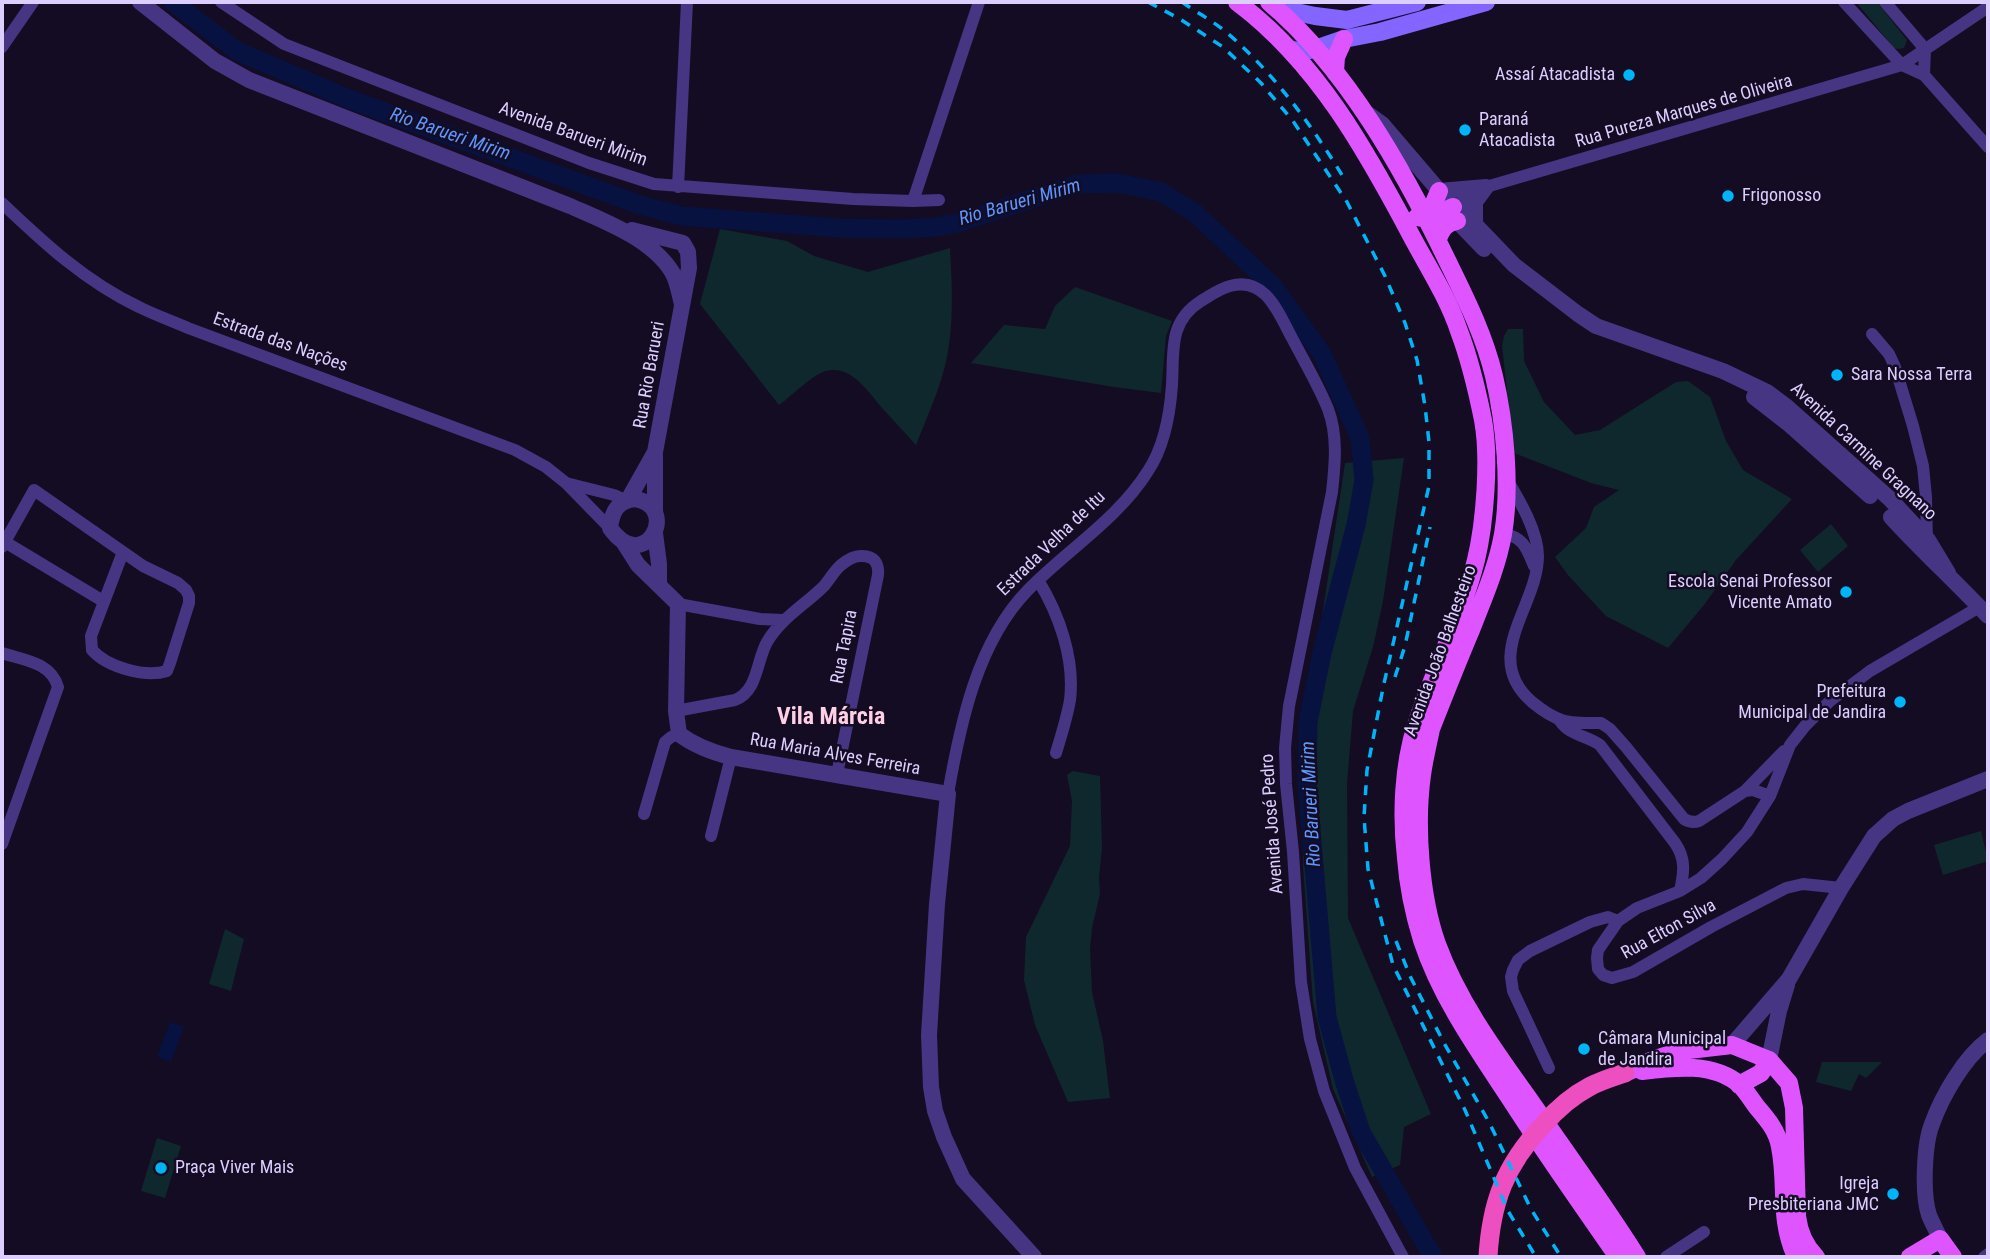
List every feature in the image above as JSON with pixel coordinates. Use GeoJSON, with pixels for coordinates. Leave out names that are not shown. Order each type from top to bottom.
{"type":"FeatureCollection","features":[{"type":"Feature","properties":{"kind":"highway"},"geometry":{"type":"LineString","coordinates":[[1488,1257],[1490,1227],[1499,1196],[1509,1170],[1525,1144],[1572,1098],[1590,1087],[1625,1073]]}},
{"type":"Feature","properties":{"kind":"main road","name":"Avenida João Balhesteiro"},"geometry":{"type":"LineString","coordinates":[[1237,2],[1257,10],[1332,100],[1395,204],[1459,329],[1472,373],[1486,442],[1483,521],[1468,586],[1415,728],[1408,761],[1404,826],[1408,877],[1422,940],[1444,991],[1471,1039],[1618,1257]]}},
{"type":"Feature","properties":{"kind":"main road"},"geometry":{"type":"LineString","coordinates":[[1273,5],[1296,13],[1347,20],[1417,2]]}},
{"type":"Feature","properties":{"kind":"main road"},"geometry":{"type":"LineString","coordinates":[[1290,50],[1315,49],[1486,2]]}},
{"type":"Feature","properties":{"kind":"main road","name":"Avenida João Balhesteiro"},"geometry":{"type":"LineString","coordinates":[[1273,5],[1335,72],[1386,146],[1438,239],[1477,322],[1494,375],[1503,426],[1506,478],[1503,533],[1491,580],[1431,729],[1426,751],[1421,776],[1420,847],[1426,896],[1437,943],[1456,986],[1486,1039],[1637,1257]]}},
{"type":"Feature","properties":{"kind":"main road"},"geometry":{"type":"LineString","coordinates":[[1335,72],[1336,57],[1344,39]]}},
{"type":"Feature","properties":{"kind":"main road"},"geometry":{"type":"LineString","coordinates":[[1427,219],[1439,191]]}},
{"type":"Feature","properties":{"kind":"main road"},"geometry":{"type":"LineString","coordinates":[[1395,204],[1412,215],[1427,219],[1455,214]]}},
{"type":"Feature","properties":{"kind":"main road"},"geometry":{"type":"LineString","coordinates":[[1438,239],[1443,227],[1455,214]]}},
{"type":"Feature","properties":{"kind":"main road"},"geometry":{"type":"LineString","coordinates":[[1459,329],[1477,322]]}},
{"type":"Feature","properties":{"kind":"main road"},"geometry":{"type":"LineString","coordinates":[[1483,422],[1493,439],[1496,476],[1494,518],[1495,524],[1503,533]]}},
{"type":"Feature","properties":{"kind":"main road"},"geometry":{"type":"LineString","coordinates":[[1716,1071],[1732,1045]]}},
{"type":"Feature","properties":{"kind":"main road"},"geometry":{"type":"LineString","coordinates":[[1625,1073],[1680,1051],[1732,1045],[1769,1060],[1789,1083],[1795,1120],[1797,1216],[1804,1239],[1816,1257]]}},
{"type":"Feature","properties":{"kind":"main road"},"geometry":{"type":"LineString","coordinates":[[1739,1085],[1760,1073],[1769,1060]]}},
{"type":"Feature","properties":{"kind":"main road"},"geometry":{"type":"LineString","coordinates":[[1625,1073],[1696,1068],[1716,1071],[1739,1085],[1775,1129],[1780,1147],[1784,1215],[1788,1239],[1796,1257]]}},
{"type":"Feature","properties":{"kind":"main road"},"geometry":{"type":"LineString","coordinates":[[1910,1257],[1940,1239],[1952,1257]]}},
{"type":"Feature","properties":{"kind":"street"},"geometry":{"type":"LineString","coordinates":[[2,47],[33,2]]}},
{"type":"Feature","properties":{"kind":"street"},"geometry":{"type":"LineString","coordinates":[[140,2],[215,61],[248,80],[610,223],[683,243],[688,252],[689,268],[682,304]]}},
{"type":"Feature","properties":{"kind":"street","name":"Avenida Barueri Mirim"},"geometry":{"type":"LineString","coordinates":[[221,2],[284,44],[589,163],[653,184],[853,199],[939,200]]}},
{"type":"Feature","properties":{"kind":"street"},"geometry":{"type":"LineString","coordinates":[[678,187],[687,2]]}},
{"type":"Feature","properties":{"kind":"street"},"geometry":{"type":"LineString","coordinates":[[913,201],[979,2]]}},
{"type":"Feature","properties":{"kind":"street"},"geometry":{"type":"LineString","coordinates":[[1844,2],[1902,65],[1924,75],[1988,147]]}},
{"type":"Feature","properties":{"kind":"street"},"geometry":{"type":"LineString","coordinates":[[1885,2],[1926,49],[1924,75]]}},
{"type":"Feature","properties":{"kind":"street","name":"Rua Pureza Marques de Oliveira"},"geometry":{"type":"LineString","coordinates":[[1455,214],[1486,187],[1902,65],[1988,7]]}},
{"type":"Feature","properties":{"kind":"street","name":"Avenida Carmine Gragnano"},"geometry":{"type":"LineString","coordinates":[[1363,111],[1382,124],[1455,214],[1505,270],[1550,306],[1589,334],[1734,386],[1765,403],[1926,547]]}},
{"type":"Feature","properties":{"kind":"street"},"geometry":{"type":"LineString","coordinates":[[1439,191],[1486,187]]}},
{"type":"Feature","properties":{"kind":"street"},"geometry":{"type":"LineString","coordinates":[[1475,225],[1475,202],[1486,187]]}},
{"type":"Feature","properties":{"kind":"street","name":"Estrada das Nações"},"geometry":{"type":"LineString","coordinates":[[2,203],[79,272],[139,307],[188,328],[516,450],[546,467],[566,483],[610,528]]}},
{"type":"Feature","properties":{"kind":"street","name":"Avenida Carmine Gragnano"},"geometry":{"type":"LineString","coordinates":[[1455,214],[1465,214],[1514,265],[1596,326],[1723,371],[1767,392],[1889,499],[1948,573],[1984,611]]}},
{"type":"Feature","properties":{"kind":"street"},"geometry":{"type":"LineString","coordinates":[[610,223],[639,240],[666,264],[676,281],[682,304]]}},
{"type":"Feature","properties":{"kind":"street","name":"Estrada Velha de Itu"},"geometry":{"type":"LineString","coordinates":[[1034,1257],[963,1179],[944,1137],[935,1111],[931,1087],[929,1035],[937,904],[948,794],[960,732],[970,697],[994,637],[1016,603],[1126,499],[1150,469],[1166,425],[1172,387],[1173,348],[1181,320],[1189,308],[1220,289],[1238,284]]}},
{"type":"Feature","properties":{"kind":"street","name":"Avenida José Pedro"},"geometry":{"type":"LineString","coordinates":[[1238,284],[1250,284],[1261,290],[1275,307],[1329,410],[1335,466],[1332,492],[1289,706],[1286,748],[1286,784],[1301,982],[1310,1038],[1324,1091],[1355,1168],[1403,1257]]}},
{"type":"Feature","properties":{"kind":"street","name":"Rua Rio Barueri"},"geometry":{"type":"LineString","coordinates":[[655,513],[655,453],[682,304]]}},
{"type":"Feature","properties":{"kind":"street"},"geometry":{"type":"LineString","coordinates":[[1872,334],[1889,354],[1895,367],[1913,426],[1923,466],[1926,547]]}},
{"type":"Feature","properties":{"kind":"street","name":"Rua Rio Barueri"},"geometry":{"type":"LineString","coordinates":[[627,500],[655,453]]}},
{"type":"Feature","properties":{"kind":"street"},"geometry":{"type":"LineString","coordinates":[[1506,478],[1527,515],[1538,555],[1533,582],[1514,634],[1511,673],[1516,684],[1540,708],[1560,721],[1569,731],[1600,745],[1681,852],[1684,863],[1680,891]]}},
{"type":"Feature","properties":{"kind":"street","name":"Estrada das Nações"},"geometry":{"type":"LineString","coordinates":[[566,483],[627,500]]}},
{"type":"Feature","properties":{"kind":"street"},"geometry":{"type":"LineString","coordinates":[[103,601],[3,544],[34,490],[144,566],[178,583],[186,590],[189,603],[167,671],[152,673],[121,668],[108,663],[92,650],[91,636],[123,552]]}},
{"type":"Feature","properties":{"kind":"street"},"geometry":{"type":"LineString","coordinates":[[655,533],[638,545],[624,543],[617,539],[610,528],[614,510],[627,500],[635,499],[647,503],[655,513],[659,584]]}},
{"type":"Feature","properties":{"kind":"street"},"geometry":{"type":"LineString","coordinates":[[1503,533],[1519,538],[1536,569]]}},
{"type":"Feature","properties":{"kind":"street"},"geometry":{"type":"LineString","coordinates":[[624,543],[638,565],[678,604],[783,621]]}},
{"type":"Feature","properties":{"kind":"street","name":"Rua Tapira"},"geometry":{"type":"LineString","coordinates":[[783,621],[824,586],[840,566],[862,555],[876,561],[878,567],[837,774]]}},
{"type":"Feature","properties":{"kind":"street"},"geometry":{"type":"LineString","coordinates":[[1038,580],[1051,601],[1062,632],[1069,667],[1070,699],[1056,753]]}},
{"type":"Feature","properties":{"kind":"street"},"geometry":{"type":"LineString","coordinates":[[645,814],[666,742],[679,734],[678,604]]}},
{"type":"Feature","properties":{"kind":"street","name":"Rua Elton Silva"},"geometry":{"type":"LineString","coordinates":[[1841,888],[1802,884],[1786,888],[1633,972],[1612,978],[1603,975],[1598,968],[1597,958],[1601,944],[1618,920],[1637,908],[1680,891],[1700,878],[1747,832],[1770,796],[1790,744],[1805,726],[1850,684],[1881,664],[1984,611]]}},
{"type":"Feature","properties":{"kind":"street"},"geometry":{"type":"LineString","coordinates":[[677,711],[744,697],[766,643],[783,621]]}},
{"type":"Feature","properties":{"kind":"street"},"geometry":{"type":"LineString","coordinates":[[2,653],[45,667],[52,673],[58,687],[2,844]]}},
{"type":"Feature","properties":{"kind":"street"},"geometry":{"type":"LineString","coordinates":[[1560,721],[1606,725],[1684,819],[1694,823],[1745,791],[1790,744]]}},
{"type":"Feature","properties":{"kind":"street","name":"Rua Maria Alves Ferreira"},"geometry":{"type":"LineString","coordinates":[[679,734],[707,751],[731,757],[948,794]]}},
{"type":"Feature","properties":{"kind":"street"},"geometry":{"type":"LineString","coordinates":[[711,836],[731,757]]}},
{"type":"Feature","properties":{"kind":"street"},"geometry":{"type":"LineString","coordinates":[[1732,1045],[1789,979],[1869,842],[1893,819],[1988,779]]}},
{"type":"Feature","properties":{"kind":"street"},"geometry":{"type":"LineString","coordinates":[[1745,791],[1753,790],[1770,796]]}},
{"type":"Feature","properties":{"kind":"street"},"geometry":{"type":"LineString","coordinates":[[1549,1068],[1513,991],[1513,970],[1518,960],[1530,951],[1590,922],[1608,917],[1618,920]]}},
{"type":"Feature","properties":{"kind":"street"},"geometry":{"type":"LineString","coordinates":[[1769,1060],[1789,979]]}},
{"type":"Feature","properties":{"kind":"street"},"geometry":{"type":"LineString","coordinates":[[1940,1239],[1928,1214],[1925,1191],[1930,1127],[1955,1079],[1988,1040]]}},
{"type":"Feature","properties":{"kind":"street"},"geometry":{"type":"LineString","coordinates":[[1666,1257],[1704,1233]]}},
{"type":"Feature","properties":{"kind":"green space"},"geometry":{"type":"Polygon","coordinates":[[[1856,2],[1877,2],[1907,40],[1904,48],[1894,48],[1856,2]]]}},
{"type":"Feature","properties":{"kind":"green space"},"geometry":{"type":"Polygon","coordinates":[[[720,229],[787,241],[814,256],[868,272],[950,248],[952,317],[947,357],[916,445],[865,387],[842,371],[833,370],[817,375],[779,405],[700,304],[720,229]]]}},
{"type":"Feature","properties":{"kind":"green space"},"geometry":{"type":"Polygon","coordinates":[[[1075,287],[1172,321],[1166,336],[1161,393],[971,363],[1004,325],[1045,329],[1055,306],[1075,287]]]}},
{"type":"Feature","properties":{"kind":"green space"},"geometry":{"type":"Polygon","coordinates":[[[1508,329],[1523,329],[1524,361],[1544,402],[1575,435],[1600,430],[1676,382],[1688,381],[1710,397],[1726,441],[1743,470],[1792,499],[1736,560],[1704,605],[1668,648],[1606,616],[1555,557],[1586,528],[1594,507],[1619,490],[1591,483],[1514,453],[1502,346],[1508,329]]]}},
{"type":"Feature","properties":{"kind":"green space"},"geometry":{"type":"Polygon","coordinates":[[[1404,458],[1383,601],[1373,647],[1353,711],[1347,784],[1348,918],[1431,1114],[1404,1127],[1400,1165],[1372,1177],[1333,1089],[1313,1002],[1303,866],[1303,744],[1345,463],[1404,458]]]}},
{"type":"Feature","properties":{"kind":"green space"},"geometry":{"type":"Polygon","coordinates":[[[1831,524],[1848,546],[1818,572],[1800,550],[1831,524]]]}},
{"type":"Feature","properties":{"kind":"green space"},"geometry":{"type":"Polygon","coordinates":[[[1073,771],[1100,776],[1100,894],[1090,949],[1092,992],[1103,1041],[1110,1098],[1068,1102],[1035,1025],[1024,980],[1026,937],[1070,846],[1072,801],[1067,775],[1073,771]]]}},
{"type":"Feature","properties":{"kind":"green space"},"geometry":{"type":"Polygon","coordinates":[[[1981,831],[1988,861],[1943,875],[1934,845],[1981,831]]]}},
{"type":"Feature","properties":{"kind":"green space"},"geometry":{"type":"Polygon","coordinates":[[[225,929],[244,939],[231,991],[209,984],[225,929]]]}},
{"type":"Feature","properties":{"kind":"green space"},"geometry":{"type":"Polygon","coordinates":[[[1822,1062],[1882,1062],[1866,1078],[1859,1074],[1851,1091],[1816,1082],[1822,1062]]]}},
{"type":"Feature","properties":{"kind":"green space","name":"Praça Viver Mais"},"geometry":{"type":"Polygon","coordinates":[[[157,1138],[181,1146],[165,1198],[141,1191],[157,1138]]]}},
{"type":"Feature","properties":{"kind":"shaded area"},"geometry":{"type":"Polygon","coordinates":[[[170,1022],[184,1027],[171,1062],[157,1057],[170,1022]]]}},
{"type":"Feature","properties":{"kind":"waterway","name":"Rio Barueri Mirim"},"geometry":{"type":"LineString","coordinates":[[173,2],[237,51],[349,99],[640,205],[682,216],[839,228],[937,227],[1078,184],[1118,183],[1161,192],[1195,213],[1273,286],[1322,354],[1360,438],[1364,480],[1356,525],[1322,653],[1308,722],[1307,784],[1327,1017],[1361,1132],[1433,1257]]}},
{"type":"Feature","properties":{"kind":"railway"},"geometry":{"type":"LineString","coordinates":[[1148,2],[1223,47],[1261,83],[1293,121],[1347,202],[1385,276],[1417,360],[1429,442],[1429,486],[1367,770],[1364,817],[1368,869],[1393,965],[1465,1110],[1508,1211],[1536,1257]]}},
{"type":"Feature","properties":{"kind":"railway"},"geometry":{"type":"LineString","coordinates":[[1182,2],[1221,28],[1275,81],[1304,117],[1342,175]]}},
{"type":"Feature","properties":{"kind":"railway"},"geometry":{"type":"LineString","coordinates":[[1395,677],[1405,646],[1430,527]]}},
{"type":"Feature","properties":{"kind":"railway"},"geometry":{"type":"LineString","coordinates":[[1396,941],[1410,976],[1444,1043],[1489,1122],[1531,1209],[1561,1257]]}},
{"type":"Feature","properties":{"kind":"place","name":"Assaí Atacadista"},"geometry":{"type":"Point","coordinates":[1629,75]}},
{"type":"Feature","properties":{"kind":"place","name":"Paraná Atacadista"},"geometry":{"type":"Point","coordinates":[1465,130]}},
{"type":"Feature","properties":{"kind":"place","name":"Frigonosso"},"geometry":{"type":"Point","coordinates":[1728,196]}},
{"type":"Feature","properties":{"kind":"place","name":"Sara Nossa Terra"},"geometry":{"type":"Point","coordinates":[1837,375]}},
{"type":"Feature","properties":{"kind":"place","name":"Escola Senai Professor Vicente Amato"},"geometry":{"type":"Point","coordinates":[1846,592]}},
{"type":"Feature","properties":{"kind":"place","name":"Prefeitura Municipal de Jandira"},"geometry":{"type":"Point","coordinates":[1900,702]}},
{"type":"Feature","properties":{"kind":"place","name":"Câmara Municipal de Jandira"},"geometry":{"type":"Point","coordinates":[1584,1049]}},
{"type":"Feature","properties":{"kind":"place","name":"Praça Viver Mais"},"geometry":{"type":"Point","coordinates":[161,1168]}},
{"type":"Feature","properties":{"kind":"place","name":"Igreja Presbiteriana JMC"},"geometry":{"type":"Point","coordinates":[1893,1194]}},
{"type":"Feature","properties":{"kind":"district","name":"Vila Márcia"},"geometry":{"type":"Point","coordinates":[831,718]}}]}
